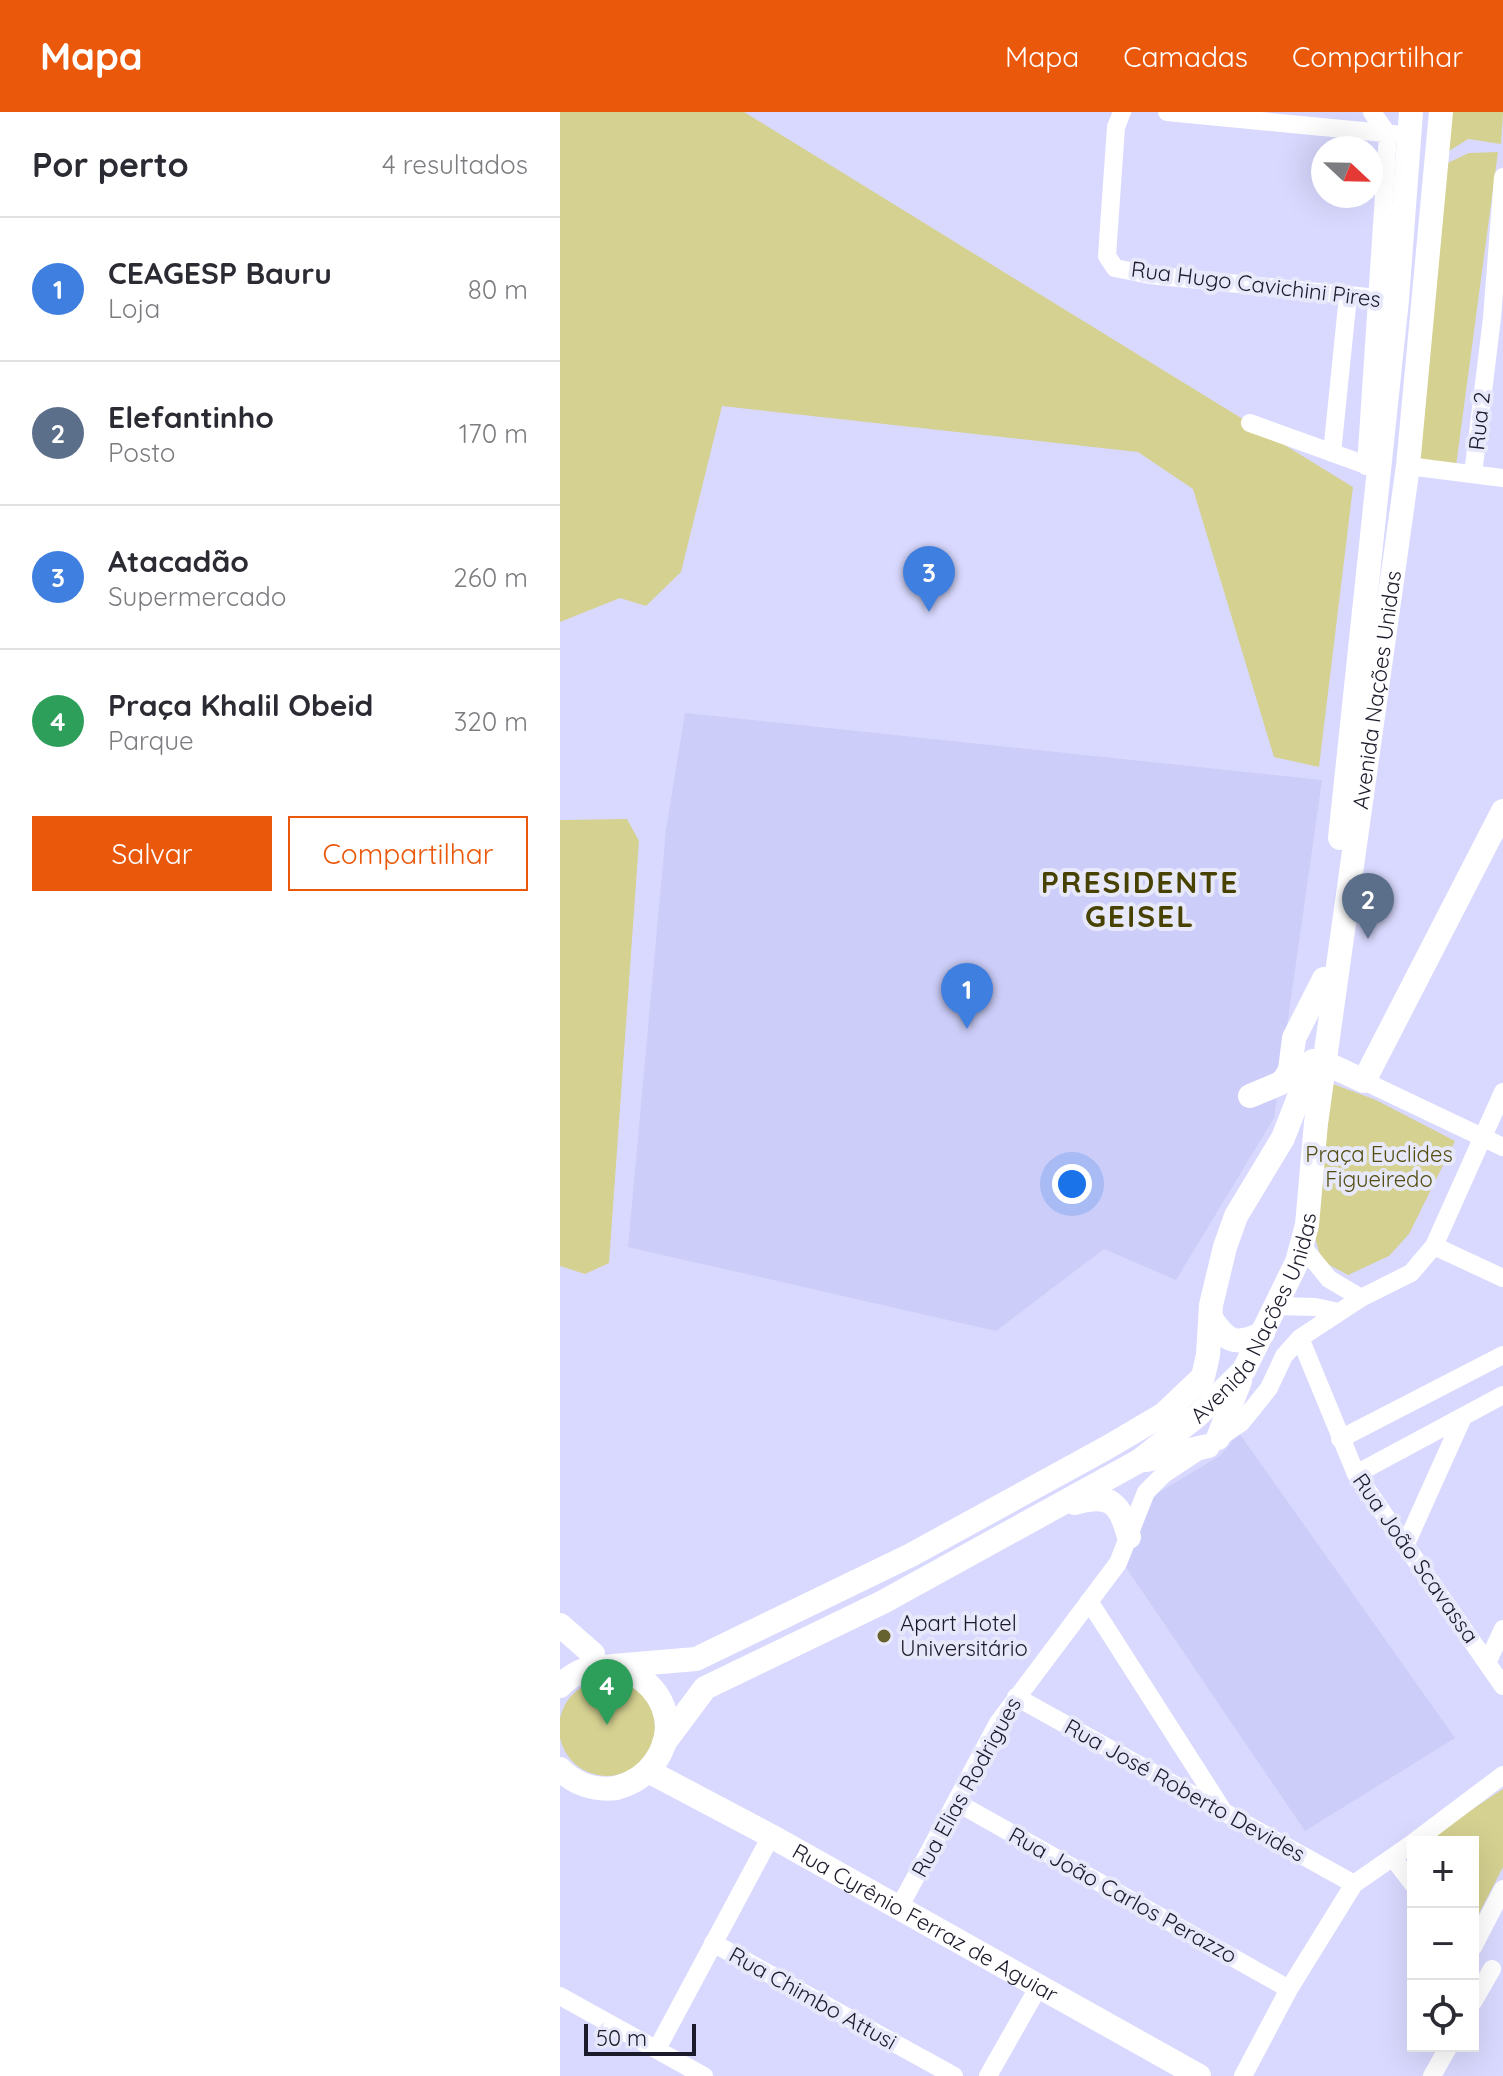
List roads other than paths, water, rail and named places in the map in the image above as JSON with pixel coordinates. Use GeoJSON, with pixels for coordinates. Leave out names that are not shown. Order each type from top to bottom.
{"type":"FeatureCollection","features":[{"type":"Feature","properties":{"kind":"main road","name":"Avenida Nações Unidas"},"geometry":{"type":"LineString","coordinates":[[648,1771],[664,1743],[705,1688],[883,1602],[1139,1461],[1197,1416],[1244,1370],[1277,1306],[1304,1235],[1316,1123],[1408,466],[1441,112]]}},
{"type":"Feature","properties":{"kind":"main road","name":"Avenida Nações Unidas"},"geometry":{"type":"LineString","coordinates":[[560,1686],[575,1674],[602,1667],[696,1659],[911,1555],[1108,1447],[1164,1414],[1203,1377],[1216,1280],[1232,1226],[1283,1138],[1310,1073],[1317,1040],[1403,126]]}},
{"type":"Feature","properties":{"kind":"main road"},"geometry":{"type":"LineString","coordinates":[[1325,1063],[1364,1081],[1503,811]]}},
{"type":"Feature","properties":{"kind":"main road"},"geometry":{"type":"LineString","coordinates":[[1250,1096],[1281,1083],[1286,1077],[1290,1070],[1294,1038],[1324,979]]}},
{"type":"Feature","properties":{"kind":"main road"},"geometry":{"type":"LineString","coordinates":[[1261,1178],[1282,1170],[1302,1179],[1307,1194],[1304,1235]]}},
{"type":"Feature","properties":{"kind":"main road"},"geometry":{"type":"LineString","coordinates":[[1211,1318],[1219,1331],[1232,1340],[1246,1341],[1263,1333]]}},
{"type":"Feature","properties":{"kind":"main road"},"geometry":{"type":"LineString","coordinates":[[1139,1461],[1213,1442],[1244,1370]]}},
{"type":"Feature","properties":{"kind":"main road"},"geometry":{"type":"LineString","coordinates":[[1053,1509],[1094,1497],[1110,1501],[1123,1515],[1129,1537]]}},
{"type":"Feature","properties":{"kind":"main road"},"geometry":{"type":"LineString","coordinates":[[560,1625],[593,1654],[602,1667],[627,1670],[652,1687],[665,1713],[664,1743]]}},
{"type":"Feature","properties":{"kind":"main road"},"geometry":{"type":"LineString","coordinates":[[560,1769],[572,1780],[595,1788]]}},
{"type":"Feature","properties":{"kind":"main road"},"geometry":{"type":"LineString","coordinates":[[560,1788],[624,1786],[648,1771]]}},
{"type":"Feature","properties":{"kind":"main road","name":"Rua Cyrênio Ferraz de Aguiar"},"geometry":{"type":"LineString","coordinates":[[648,1771],[771,1836],[1199,2076]]}},
{"type":"Feature","properties":{"kind":"street","name":"Rua Hugo Cavichini Pires"},"geometry":{"type":"LineString","coordinates":[[1122,112],[1116,127],[1107,256],[1115,268],[1150,275],[1387,300]]}},
{"type":"Feature","properties":{"kind":"street"},"geometry":{"type":"LineString","coordinates":[[1167,112],[1403,126]]}},
{"type":"Feature","properties":{"kind":"street"},"geometry":{"type":"LineString","coordinates":[[1372,112],[1403,126]]}},
{"type":"Feature","properties":{"kind":"street","name":"Rua 2"},"geometry":{"type":"LineString","coordinates":[[1473,474],[1497,318],[1503,177]]}},
{"type":"Feature","properties":{"kind":"street"},"geometry":{"type":"LineString","coordinates":[[1332,453],[1348,296]]}},
{"type":"Feature","properties":{"kind":"street"},"geometry":{"type":"LineString","coordinates":[[1250,423],[1373,468]]}},
{"type":"Feature","properties":{"kind":"street"},"geometry":{"type":"LineString","coordinates":[[1408,466],[1503,478]]}},
{"type":"Feature","properties":{"kind":"street"},"geometry":{"type":"LineString","coordinates":[[1364,1081],[1503,1147]]}},
{"type":"Feature","properties":{"kind":"street"},"geometry":{"type":"LineString","coordinates":[[1300,1338],[1361,1298],[1411,1273],[1434,1246],[1503,1092]]}},
{"type":"Feature","properties":{"kind":"street"},"geometry":{"type":"LineString","coordinates":[[1304,1235],[1329,1279],[1361,1298]]}},
{"type":"Feature","properties":{"kind":"street"},"geometry":{"type":"LineString","coordinates":[[1434,1246],[1503,1278]]}},
{"type":"Feature","properties":{"kind":"street"},"geometry":{"type":"LineString","coordinates":[[1277,1306],[1315,1307],[1339,1312]]}},
{"type":"Feature","properties":{"kind":"street","name":"Rua João Scavassa"},"geometry":{"type":"LineString","coordinates":[[1300,1338],[1356,1474],[1502,1682]]}},
{"type":"Feature","properties":{"kind":"street","name":"Rua Elias Rodrigues"},"geometry":{"type":"LineString","coordinates":[[899,1908],[998,1723],[1118,1563],[1146,1492],[1164,1474],[1241,1423],[1269,1388],[1284,1356],[1300,1338]]}},
{"type":"Feature","properties":{"kind":"street"},"geometry":{"type":"LineString","coordinates":[[1340,1439],[1503,1355]]}},
{"type":"Feature","properties":{"kind":"street"},"geometry":{"type":"LineString","coordinates":[[1356,1474],[1503,1395]]}},
{"type":"Feature","properties":{"kind":"street"},"geometry":{"type":"LineString","coordinates":[[1405,1546],[1463,1417]]}},
{"type":"Feature","properties":{"kind":"street"},"geometry":{"type":"LineString","coordinates":[[1089,1601],[1223,1812]]}},
{"type":"Feature","properties":{"kind":"street"},"geometry":{"type":"LineString","coordinates":[[1488,1661],[1503,1629]]}},
{"type":"Feature","properties":{"kind":"street","name":"Rua José Roberto Devides"},"geometry":{"type":"LineString","coordinates":[[1016,1697],[1354,1884]]}},
{"type":"Feature","properties":{"kind":"street"},"geometry":{"type":"LineString","coordinates":[[1421,1836],[1503,1775]]}},
{"type":"Feature","properties":{"kind":"street","name":"Rua João Carlos Perazzo"},"geometry":{"type":"LineString","coordinates":[[956,1802],[1289,1989]]}},
{"type":"Feature","properties":{"kind":"street"},"geometry":{"type":"LineString","coordinates":[[657,2049],[771,1836]]}},
{"type":"Feature","properties":{"kind":"street"},"geometry":{"type":"LineString","coordinates":[[1243,2076],[1289,1989],[1354,1884],[1407,1847]]}},
{"type":"Feature","properties":{"kind":"street"},"geometry":{"type":"LineString","coordinates":[[1393,1858],[1407,1876]]}},
{"type":"Feature","properties":{"kind":"street"},"geometry":{"type":"LineString","coordinates":[[1479,1935],[1503,1889]]}},
{"type":"Feature","properties":{"kind":"street","name":"Rua Chimbo Attusi"},"geometry":{"type":"LineString","coordinates":[[713,1943],[954,2076]]}},
{"type":"Feature","properties":{"kind":"street"},"geometry":{"type":"LineString","coordinates":[[1479,1961],[1497,1972],[1479,1994]]}},
{"type":"Feature","properties":{"kind":"street"},"geometry":{"type":"LineString","coordinates":[[988,2076],[1039,1986]]}},
{"type":"Feature","properties":{"kind":"street"},"geometry":{"type":"LineString","coordinates":[[560,1996],[704,2076]]}},
{"type":"Feature","properties":{"kind":"street"},"geometry":{"type":"LineString","coordinates":[[1432,2076],[1446,2052]]}},
{"type":"Feature","properties":{"kind":"place","name":"Atacadão"},"geometry":{"type":"Point","coordinates":[929,612]}},
{"type":"Feature","properties":{"kind":"place","name":"Elefantinho"},"geometry":{"type":"Point","coordinates":[1368,939]}},
{"type":"Feature","properties":{"kind":"place","name":"CEAGESP Bauru"},"geometry":{"type":"Point","coordinates":[967,1029]}},
{"type":"Feature","properties":{"kind":"place","name":"Apart Hotel Universitário"},"geometry":{"type":"Point","coordinates":[884,1636]}},
{"type":"Feature","properties":{"kind":"place","name":"Praça Khalil Obeid"},"geometry":{"type":"Point","coordinates":[607,1725]}},
{"type":"Feature","properties":{"kind":"district","name":"PRESIDENTE GEISEL"},"geometry":{"type":"Point","coordinates":[1140,899]}},
{"type":"Feature","properties":{"kind":"park label","name":"Praça Euclides Figueiredo"},"geometry":{"type":"Point","coordinates":[1379,1166]}}]}
